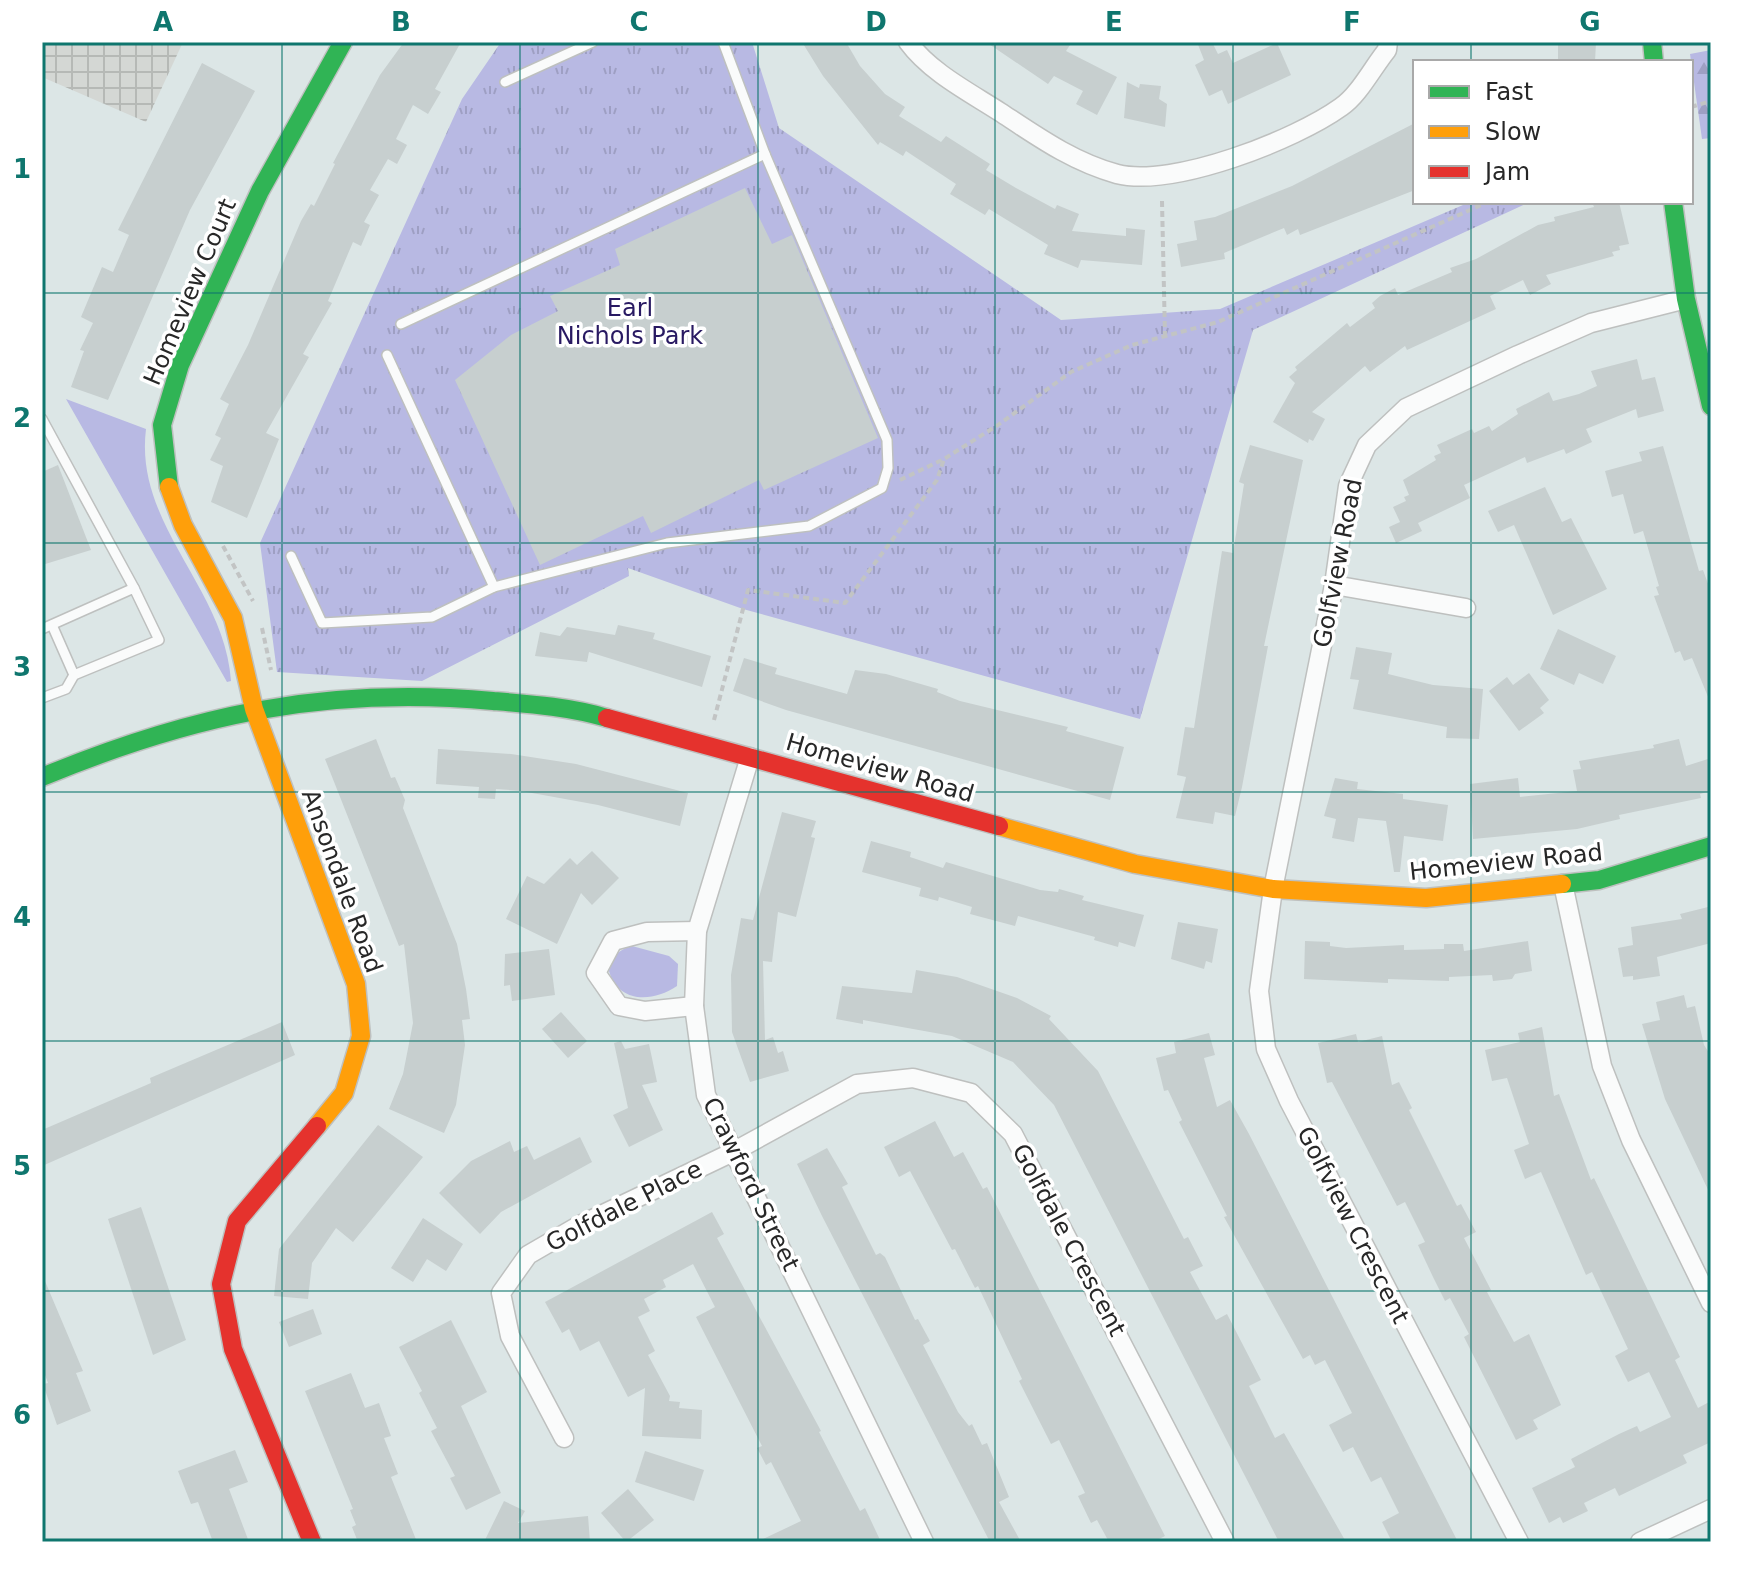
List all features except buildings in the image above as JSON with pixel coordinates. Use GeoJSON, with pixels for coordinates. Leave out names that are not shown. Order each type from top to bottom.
{"type":"FeatureCollection","features":[{"type":"Feature","properties":{"kind":"street","name":"Homeview Court"},"geometry":{"type":"LineString","coordinates":[[254,709],[233,618],[183,525],[167,481],[162,425],[180,365],[260,191],[343,42]]}},
{"type":"Feature","properties":{"kind":"street"},"geometry":{"type":"LineString","coordinates":[[908,42],[958,85],[1076,161],[1121,175],[1174,175],[1234,157],[1295,131],[1343,106],[1387,50],[1388,42]]}},
{"type":"Feature","properties":{"kind":"street"},"geometry":{"type":"LineString","coordinates":[[1673,204],[1686,299],[1711,406]]}},
{"type":"Feature","properties":{"kind":"street","name":"Golfview Road"},"geometry":{"type":"LineString","coordinates":[[1273,889],[1334,585],[1348,486],[1367,445],[1406,408],[1591,323],[1686,299]]}},
{"type":"Feature","properties":{"kind":"street"},"geometry":{"type":"LineString","coordinates":[[1334,585],[1466,608]]}},
{"type":"Feature","properties":{"kind":"street","name":"Homeview Road"},"geometry":{"type":"LineString","coordinates":[[42,777],[108,749],[192,721],[304,699],[384,694],[521,701],[598,715],[1135,864],[1273,889],[1426,898],[1599,880],[1711,846]]}},
{"type":"Feature","properties":{"kind":"street","name":"Ansondale Road"},"geometry":{"type":"LineString","coordinates":[[254,709],[356,984],[361,1036],[344,1093],[237,1221],[221,1284],[233,1349],[312,1542]]}},
{"type":"Feature","properties":{"kind":"street","name":"Crawford Street"},"geometry":{"type":"LineString","coordinates":[[750,757],[697,931],[694,1006],[706,1095],[924,1542]]}},
{"type":"Feature","properties":{"kind":"street"},"geometry":{"type":"LineString","coordinates":[[1563,884],[1602,1066],[1631,1140],[1711,1303]]}},
{"type":"Feature","properties":{"kind":"street","name":"Golfview Crescent"},"geometry":{"type":"LineString","coordinates":[[1273,889],[1259,991],[1266,1049],[1303,1128],[1519,1542]]}},
{"type":"Feature","properties":{"kind":"street"},"geometry":{"type":"LineString","coordinates":[[694,1006],[645,1011],[619,1006],[596,973],[613,941],[647,932],[697,931]]}},
{"type":"Feature","properties":{"kind":"street","name":"Golfdale Crescent"},"geometry":{"type":"LineString","coordinates":[[733,1152],[857,1084],[913,1078],[971,1093],[1013,1134],[1225,1542]]}},
{"type":"Feature","properties":{"kind":"street","name":"Golfdale Place"},"geometry":{"type":"LineString","coordinates":[[564,1438],[510,1336],[501,1293],[528,1255],[578,1226],[733,1152]]}},
{"type":"Feature","properties":{"kind":"street"},"geometry":{"type":"LineString","coordinates":[[1640,1542],[1711,1509]]}},
{"type":"Feature","properties":{"kind":"lane"},"geometry":{"type":"LineString","coordinates":[[505,82],[593,42]]}},
{"type":"Feature","properties":{"kind":"lane"},"geometry":{"type":"LineString","coordinates":[[291,556],[322,623],[432,617],[494,587],[667,543],[809,526],[882,488],[888,468],[887,440],[765,154],[723,42]]}},
{"type":"Feature","properties":{"kind":"lane"},"geometry":{"type":"LineString","coordinates":[[401,324],[765,154]]}},
{"type":"Feature","properties":{"kind":"lane"},"geometry":{"type":"LineString","coordinates":[[387,355],[494,587]]}},
{"type":"Feature","properties":{"kind":"lane"},"geometry":{"type":"LineString","coordinates":[[42,419],[159,640],[74,675],[66,689],[42,698]]}},
{"type":"Feature","properties":{"kind":"lane"},"geometry":{"type":"LineString","coordinates":[[74,675],[47,627],[134,588]]}},
{"type":"Feature","properties":{"kind":"path"},"geometry":{"type":"LineString","coordinates":[[1162,201],[1165,336]]}},
{"type":"Feature","properties":{"kind":"path"},"geometry":{"type":"LineString","coordinates":[[882,488],[944,459],[1071,372],[1132,345],[1218,322],[1484,204]]}},
{"type":"Feature","properties":{"kind":"path"},"geometry":{"type":"LineString","coordinates":[[714,720],[748,590],[845,603],[937,480],[944,459]]}},
{"type":"Feature","properties":{"kind":"path"},"geometry":{"type":"LineString","coordinates":[[221,542],[246,582],[253,602]]}},
{"type":"Feature","properties":{"kind":"path"},"geometry":{"type":"LineString","coordinates":[[259,616],[272,676]]}},
{"type":"Feature","properties":{"kind":"shaded area"},"geometry":{"type":"Polygon","coordinates":[[[42,42],[183,42],[146,122],[42,77],[42,42]]]}},
{"type":"Feature","properties":{"kind":"green space","name":"Earl Nichols Park"},"geometry":{"type":"Polygon","coordinates":[[[501,42],[752,42],[779,128],[1061,320],[1220,309],[1465,204],[1526,204],[1253,330],[1140,719],[743,609],[628,568],[629,576],[422,681],[277,672],[260,543],[462,99],[501,42]]]}},
{"type":"Feature","properties":{"kind":"green space"},"geometry":{"type":"Polygon","coordinates":[[[1711,50],[1711,138],[1702,139],[1690,54],[1711,50]]]}},
{"type":"Feature","properties":{"kind":"green space"},"geometry":{"type":"Polygon","coordinates":[[[66,399],[146,429],[146,464],[153,496],[214,616],[225,647],[231,681],[227,682],[66,399]]]}},
{"type":"Feature","properties":{"kind":"green space"},"geometry":{"type":"Polygon","coordinates":[[[632,946],[669,956],[678,964],[677,986],[647,997],[637,997],[620,989],[609,971],[616,955],[632,946]]]}},
{"type":"Feature","properties":{"kind":"traffic: fast"},"geometry":{"type":"LineString","coordinates":[[169,487],[162,425],[180,365],[260,191],[343,42]]}},
{"type":"Feature","properties":{"kind":"traffic: fast"},"geometry":{"type":"LineString","coordinates":[[1652,42],[1654,60]]}},
{"type":"Feature","properties":{"kind":"traffic: fast"},"geometry":{"type":"LineString","coordinates":[[1673,204],[1686,299],[1711,406]]}},
{"type":"Feature","properties":{"kind":"traffic: fast"},"geometry":{"type":"LineString","coordinates":[[42,777],[153,736],[208,721],[317,702],[432,697],[550,706],[607,718]]}},
{"type":"Feature","properties":{"kind":"traffic: fast"},"geometry":{"type":"LineString","coordinates":[[1562,884],[1599,880],[1711,846]]}},
{"type":"Feature","properties":{"kind":"traffic: slow"},"geometry":{"type":"LineString","coordinates":[[169,487],[183,525],[233,618],[254,709],[356,984],[361,1036],[344,1093],[317,1126]]}},
{"type":"Feature","properties":{"kind":"traffic: slow"},"geometry":{"type":"LineString","coordinates":[[999,826],[1135,864],[1273,889],[1426,898],[1562,884]]}},
{"type":"Feature","properties":{"kind":"traffic: jam"},"geometry":{"type":"LineString","coordinates":[[607,718],[999,826]]}},
{"type":"Feature","properties":{"kind":"traffic: jam"},"geometry":{"type":"LineString","coordinates":[[312,1542],[233,1349],[221,1284],[237,1221],[317,1126]]}}]}
